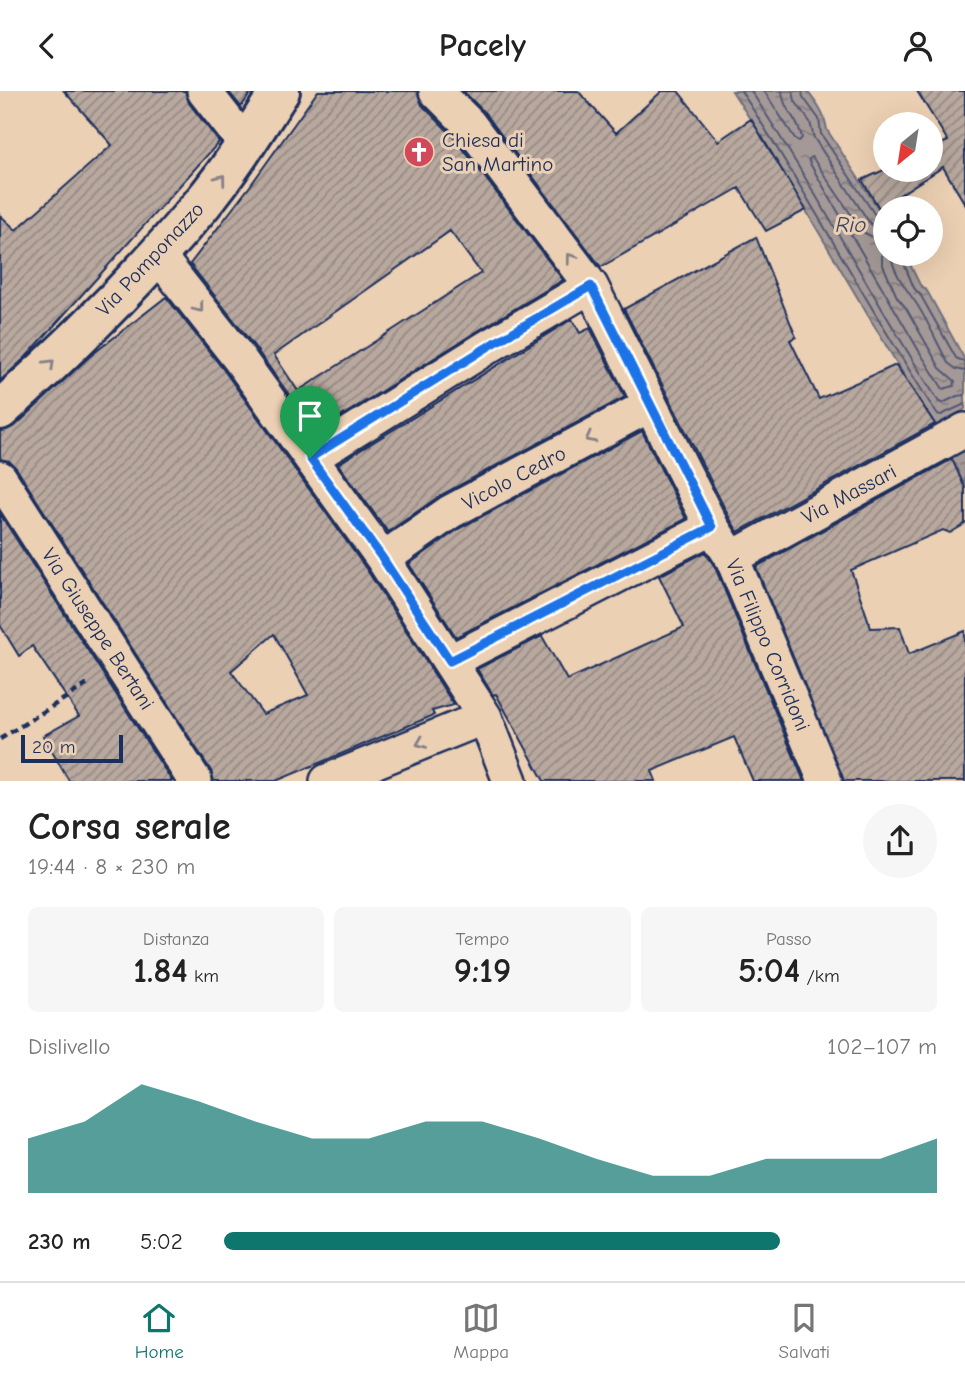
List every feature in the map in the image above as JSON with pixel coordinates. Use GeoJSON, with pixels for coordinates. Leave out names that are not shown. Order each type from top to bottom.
{"type":"FeatureCollection","features":[{"type":"Feature","properties":{"kind":"main road","name":"Via Pomponazzo"},"geometry":{"type":"LineString","coordinates":[[0,410],[54,361],[202,204],[246,145],[280,91]]}},
{"type":"Feature","properties":{"kind":"street"},"geometry":{"type":"LineString","coordinates":[[204,91],[246,145]]}},
{"type":"Feature","properties":{"kind":"street","name":"Via Filippo Corridoni"},"geometry":{"type":"LineString","coordinates":[[436,91],[469,124],[591,286],[712,527],[732,558],[825,781]]}},
{"type":"Feature","properties":{"kind":"street"},"geometry":{"type":"LineString","coordinates":[[157,254],[238,357],[383,559],[485,717],[510,781]]}},
{"type":"Feature","properties":{"kind":"street"},"geometry":{"type":"LineString","coordinates":[[310,458],[591,286]]}},
{"type":"Feature","properties":{"kind":"street","name":"Vicolo Cedro"},"geometry":{"type":"LineString","coordinates":[[383,559],[450,512],[650,405]]}},
{"type":"Feature","properties":{"kind":"street","name":"Via Massari"},"geometry":{"type":"LineString","coordinates":[[732,558],[955,436]]}},
{"type":"Feature","properties":{"kind":"street","name":"Via Giuseppe Bertani"},"geometry":{"type":"LineString","coordinates":[[0,478],[195,781]]}},
{"type":"Feature","properties":{"kind":"street"},"geometry":{"type":"LineString","coordinates":[[450,661],[712,527]]}},
{"type":"Feature","properties":{"kind":"street"},"geometry":{"type":"LineString","coordinates":[[327,781],[485,717]]}},
{"type":"Feature","properties":{"kind":"path"},"geometry":{"type":"LineString","coordinates":[[0,739],[121,663]]}},
{"type":"Feature","properties":{"kind":"water","name":"Rio"},"geometry":{"type":"Polygon","coordinates":[[[732,91],[807,91],[814,100],[827,130],[873,201],[873,266],[911,266],[965,360],[965,409],[936,426],[732,91]]]}},
{"type":"Feature","properties":{"kind":"water"},"geometry":{"type":"Polygon","coordinates":[[[965,449],[965,488],[951,458],[965,449]]]}},
{"type":"Feature","properties":{"kind":"building"},"geometry":{"type":"Polygon","coordinates":[[[64,91],[185,91],[189,103],[219,142],[26,357],[0,381],[0,215],[16,230],[112,145],[64,91]]]}},
{"type":"Feature","properties":{"kind":"building"},"geometry":{"type":"Polygon","coordinates":[[[228,91],[252,91],[241,107],[228,91]]]}},
{"type":"Feature","properties":{"kind":"building"},"geometry":{"type":"Polygon","coordinates":[[[318,91],[417,91],[422,105],[454,137],[563,280],[316,432],[190,264],[318,91]],[[450,231],[274,355],[298,391],[481,273],[450,231]]]}},
{"type":"Feature","properties":{"kind":"building"},"geometry":{"type":"Polygon","coordinates":[[[463,91],[578,91],[616,133],[662,91],[678,91],[718,141],[751,119],[806,210],[766,231],[739,188],[601,267],[484,112],[463,91]]]}},
{"type":"Feature","properties":{"kind":"building"},"geometry":{"type":"Polygon","coordinates":[[[917,91],[965,91],[965,204],[943,167],[943,143],[948,141],[943,133],[943,112],[930,112],[917,91]]]}},
{"type":"Feature","properties":{"kind":"building"},"geometry":{"type":"Polygon","coordinates":[[[873,175],[873,182],[920,182],[898,196],[873,196],[873,198],[862,180],[873,175]]]}},
{"type":"Feature","properties":{"kind":"building"},"geometry":{"type":"Polygon","coordinates":[[[756,237],[796,337],[790,340],[819,399],[896,365],[935,424],[738,532],[624,309],[756,237]]]}},
{"type":"Feature","properties":{"kind":"building"},"geometry":{"type":"Polygon","coordinates":[[[166,297],[223,369],[367,570],[454,705],[432,711],[434,715],[276,781],[214,781],[211,771],[16,468],[9,461],[0,459],[0,431],[15,426],[89,357],[166,297]],[[274,634],[231,671],[263,714],[308,695],[274,634]]]}},
{"type":"Feature","properties":{"kind":"building"},"geometry":{"type":"Polygon","coordinates":[[[572,319],[580,333],[590,328],[625,397],[441,495],[388,532],[338,464],[572,319]]]}},
{"type":"Feature","properties":{"kind":"building"},"geometry":{"type":"Polygon","coordinates":[[[642,431],[686,519],[456,637],[409,564],[460,528],[642,431]]]}},
{"type":"Feature","properties":{"kind":"building"},"geometry":{"type":"Polygon","coordinates":[[[952,459],[965,488],[965,524],[950,533],[943,530],[851,570],[871,628],[900,627],[909,654],[965,631],[965,781],[844,781],[756,567],[952,459]]]}},
{"type":"Feature","properties":{"kind":"building"},"geometry":{"type":"Polygon","coordinates":[[[0,514],[172,781],[69,781],[43,736],[79,716],[32,646],[19,656],[0,625],[0,514]]]}},
{"type":"Feature","properties":{"kind":"building"},"geometry":{"type":"Polygon","coordinates":[[[705,552],[715,567],[804,781],[753,781],[734,737],[652,771],[656,781],[544,781],[496,694],[493,695],[477,669],[542,636],[567,680],[684,627],[659,576],[705,552]]]}},
{"type":"Feature","properties":{"kind":"place","name":"Chiesa di San Martino"},"geometry":{"type":"Point","coordinates":[419,152]}},
{"type":"Feature","properties":{"kind":"route"},"geometry":{"type":"LineString","coordinates":[[591,286],[712,527],[450,661],[383,559],[310,458],[591,286]]}}]}
